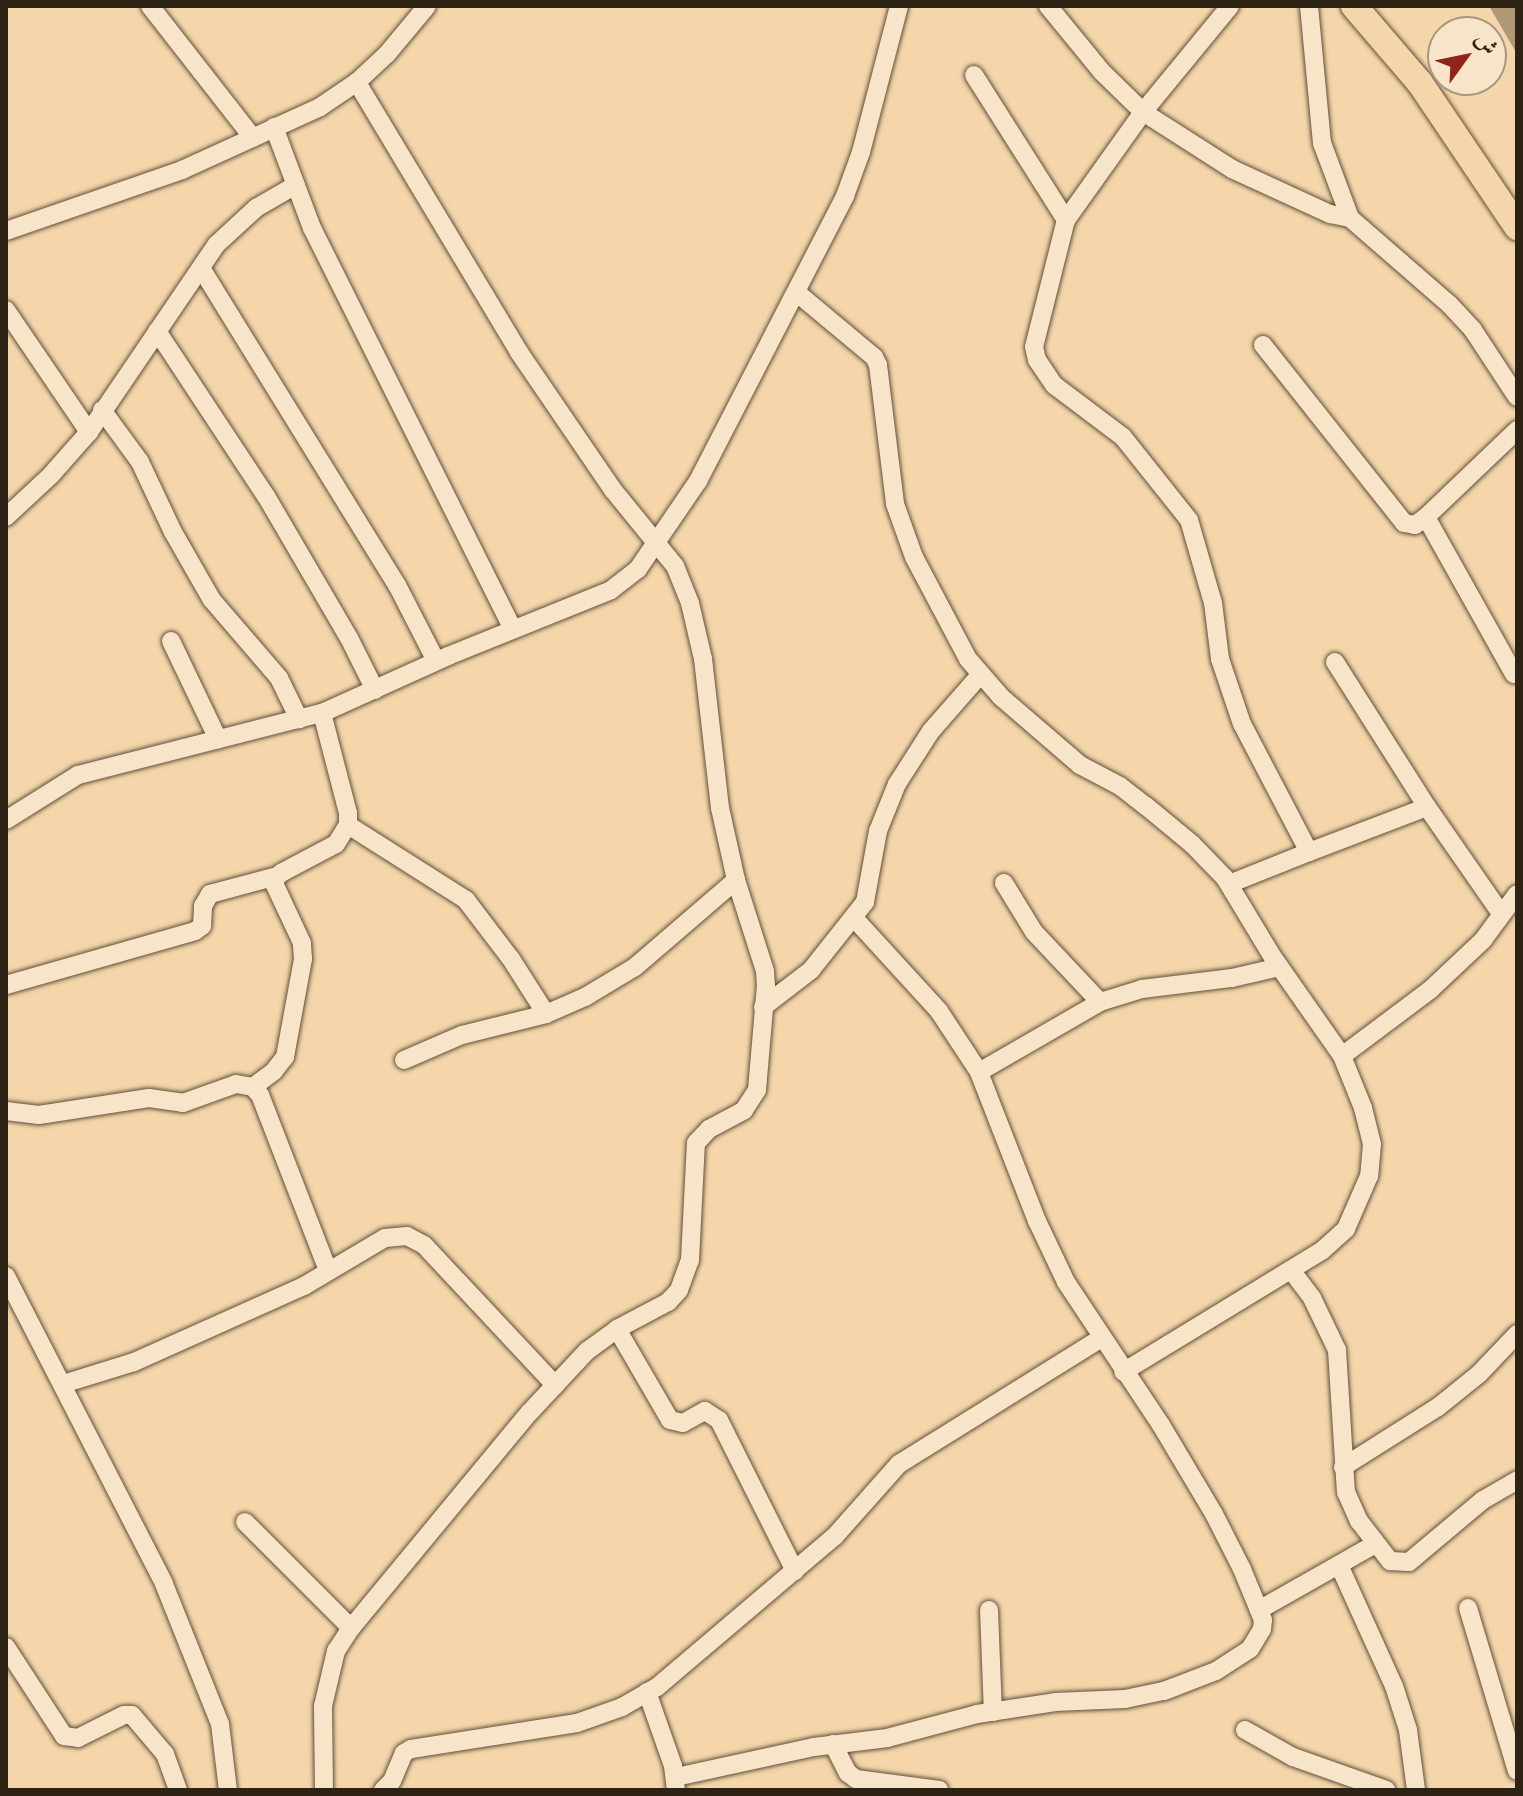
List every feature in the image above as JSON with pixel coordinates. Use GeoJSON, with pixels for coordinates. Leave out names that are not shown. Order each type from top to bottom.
{"type":"FeatureCollection","features":[{"type":"Feature","properties":{"kind":"main road"},"geometry":{"type":"LineString","coordinates":[[1354,6],[1420,83],[1517,227]]}},
{"type":"Feature","properties":{"kind":"street"},"geometry":{"type":"LineString","coordinates":[[150,6],[253,138]]}},
{"type":"Feature","properties":{"kind":"street"},"geometry":{"type":"LineString","coordinates":[[6,231],[182,170],[320,107],[357,82],[387,54],[427,6]]}},
{"type":"Feature","properties":{"kind":"street"},"geometry":{"type":"LineString","coordinates":[[6,820],[78,775],[322,713],[436,661],[611,590],[638,569],[659,543],[698,481],[845,196],[861,152],[899,6]]}},
{"type":"Feature","properties":{"kind":"street"},"geometry":{"type":"LineString","coordinates":[[1048,6],[1102,72],[1143,112],[1232,169],[1330,214],[1350,218]]}},
{"type":"Feature","properties":{"kind":"street"},"geometry":{"type":"LineString","coordinates":[[1230,6],[1143,112],[1066,220],[1034,347],[1037,360],[1054,385],[1123,437],[1189,520],[1213,603],[1220,659],[1242,724],[1309,852]]}},
{"type":"Feature","properties":{"kind":"street"},"geometry":{"type":"LineString","coordinates":[[1309,6],[1322,143],[1350,218],[1449,304],[1473,330],[1517,397]]}},
{"type":"Feature","properties":{"kind":"street"},"geometry":{"type":"LineString","coordinates":[[974,75],[1066,220]]}},
{"type":"Feature","properties":{"kind":"street"},"geometry":{"type":"LineString","coordinates":[[324,1790],[323,1706],[336,1651],[351,1628],[587,1351],[617,1329],[668,1302],[684,1281],[690,1260],[696,1143],[709,1129],[751,1103],[757,1090],[765,971],[736,880],[720,808],[709,702],[697,631],[675,566],[613,490],[519,352],[357,82]]}},
{"type":"Feature","properties":{"kind":"street"},"geometry":{"type":"LineString","coordinates":[[274,127],[312,228],[513,629]]}},
{"type":"Feature","properties":{"kind":"street"},"geometry":{"type":"LineString","coordinates":[[6,517],[51,475],[89,432],[217,244],[256,208],[296,185]]}},
{"type":"Feature","properties":{"kind":"street"},"geometry":{"type":"LineString","coordinates":[[201,268],[397,585],[436,661]]}},
{"type":"Feature","properties":{"kind":"street"},"geometry":{"type":"LineString","coordinates":[[796,292],[874,357],[878,365],[895,504],[914,557],[939,609],[980,675],[1080,765],[1120,786],[1192,844],[1229,884],[1280,967],[1342,1056],[1363,1108],[1372,1144],[1369,1176],[1346,1229],[1323,1250],[1123,1372]]}},
{"type":"Feature","properties":{"kind":"street"},"geometry":{"type":"LineString","coordinates":[[6,310],[89,432]]}},
{"type":"Feature","properties":{"kind":"street"},"geometry":{"type":"LineString","coordinates":[[157,331],[266,496],[349,638],[375,690]]}},
{"type":"Feature","properties":{"kind":"street"},"geometry":{"type":"LineString","coordinates":[[1263,345],[1407,526],[1426,517],[1517,430]]}},
{"type":"Feature","properties":{"kind":"street"},"geometry":{"type":"LineString","coordinates":[[102,410],[134,452],[173,532],[212,600],[279,678],[299,719]]}},
{"type":"Feature","properties":{"kind":"street"},"geometry":{"type":"LineString","coordinates":[[1426,517],[1514,674]]}},
{"type":"Feature","properties":{"kind":"street"},"geometry":{"type":"LineString","coordinates":[[171,641],[218,739]]}},
{"type":"Feature","properties":{"kind":"street"},"geometry":{"type":"LineString","coordinates":[[1335,662],[1427,807],[1500,912]]}},
{"type":"Feature","properties":{"kind":"street"},"geometry":{"type":"LineString","coordinates":[[763,1007],[811,970],[865,902],[878,831],[897,784],[931,731],[980,675]]}},
{"type":"Feature","properties":{"kind":"street"},"geometry":{"type":"LineString","coordinates":[[322,713],[348,825],[469,903],[511,959],[546,1014]]}},
{"type":"Feature","properties":{"kind":"street"},"geometry":{"type":"LineString","coordinates":[[1229,884],[1427,807]]}},
{"type":"Feature","properties":{"kind":"street"},"geometry":{"type":"LineString","coordinates":[[6,985],[195,931],[202,926],[203,906],[210,894],[277,876],[336,844],[348,825]]}},
{"type":"Feature","properties":{"kind":"street"},"geometry":{"type":"LineString","coordinates":[[253,1087],[274,1071],[285,1057],[303,959],[302,943],[273,886],[277,876]]}},
{"type":"Feature","properties":{"kind":"street"},"geometry":{"type":"LineString","coordinates":[[404,1060],[462,1035],[546,1014],[616,980],[736,880]]}},
{"type":"Feature","properties":{"kind":"street"},"geometry":{"type":"LineString","coordinates":[[1004,883],[1034,932],[1100,1002]]}},
{"type":"Feature","properties":{"kind":"street"},"geometry":{"type":"LineString","coordinates":[[1342,1056],[1430,990],[1483,940],[1500,912],[1517,894]]}},
{"type":"Feature","properties":{"kind":"street"},"geometry":{"type":"LineString","coordinates":[[647,1692],[676,1783],[833,1744],[887,1738],[993,1712],[1055,1702],[1125,1699],[1164,1691],[1216,1671],[1250,1649],[1262,1629],[1259,1610],[1214,1514],[1066,1282],[1037,1221],[979,1072],[939,1011],[854,918]]}},
{"type":"Feature","properties":{"kind":"street"},"geometry":{"type":"LineString","coordinates":[[979,1072],[1100,1002],[1142,989],[1232,978],[1280,967]]}},
{"type":"Feature","properties":{"kind":"street"},"geometry":{"type":"LineString","coordinates":[[6,1111],[39,1115],[149,1098],[183,1103],[236,1084],[253,1087],[260,1095],[328,1270]]}},
{"type":"Feature","properties":{"kind":"street"},"geometry":{"type":"LineString","coordinates":[[63,1384],[134,1362],[304,1286],[385,1238],[407,1236],[424,1245],[555,1385]]}},
{"type":"Feature","properties":{"kind":"street"},"geometry":{"type":"LineString","coordinates":[[1291,1270],[1312,1298],[1337,1350],[1343,1467],[1350,1505],[1390,1561],[1409,1562],[1483,1500],[1517,1480]]}},
{"type":"Feature","properties":{"kind":"street"},"geometry":{"type":"LineString","coordinates":[[6,1276],[164,1584],[220,1724],[228,1790]]}},
{"type":"Feature","properties":{"kind":"street"},"geometry":{"type":"LineString","coordinates":[[617,1329],[670,1420],[683,1423],[705,1411],[719,1420],[795,1571]]}},
{"type":"Feature","properties":{"kind":"street"},"geometry":{"type":"LineString","coordinates":[[1343,1467],[1438,1407],[1479,1374],[1517,1334]]}},
{"type":"Feature","properties":{"kind":"street"},"geometry":{"type":"LineString","coordinates":[[383,1790],[392,1781],[404,1753],[411,1749],[577,1723],[622,1707],[647,1692],[704,1651],[835,1536],[899,1464],[1100,1339]]}},
{"type":"Feature","properties":{"kind":"street"},"geometry":{"type":"LineString","coordinates":[[245,1522],[351,1628]]}},
{"type":"Feature","properties":{"kind":"street"},"geometry":{"type":"LineString","coordinates":[[1259,1610],[1375,1544]]}},
{"type":"Feature","properties":{"kind":"street"},"geometry":{"type":"LineString","coordinates":[[1339,1565],[1394,1686],[1408,1730],[1416,1790]]}},
{"type":"Feature","properties":{"kind":"street"},"geometry":{"type":"LineString","coordinates":[[1468,1608],[1517,1771]]}},
{"type":"Feature","properties":{"kind":"street"},"geometry":{"type":"LineString","coordinates":[[989,1610],[993,1712]]}},
{"type":"Feature","properties":{"kind":"street"},"geometry":{"type":"LineString","coordinates":[[6,1647],[64,1736],[78,1738],[124,1715],[132,1715],[170,1763],[178,1790]]}},
{"type":"Feature","properties":{"kind":"street"},"geometry":{"type":"LineString","coordinates":[[1245,1730],[1293,1757],[1386,1790]]}},
{"type":"Feature","properties":{"kind":"street"},"geometry":{"type":"LineString","coordinates":[[833,1744],[848,1773],[856,1779],[939,1790]]}},
{"type":"Feature","properties":{"kind":"shaded area"},"geometry":{"type":"Polygon","coordinates":[[[1489,6],[1517,6],[1517,54],[1507,37],[1507,16],[1495,16],[1489,6]]]}}]}
